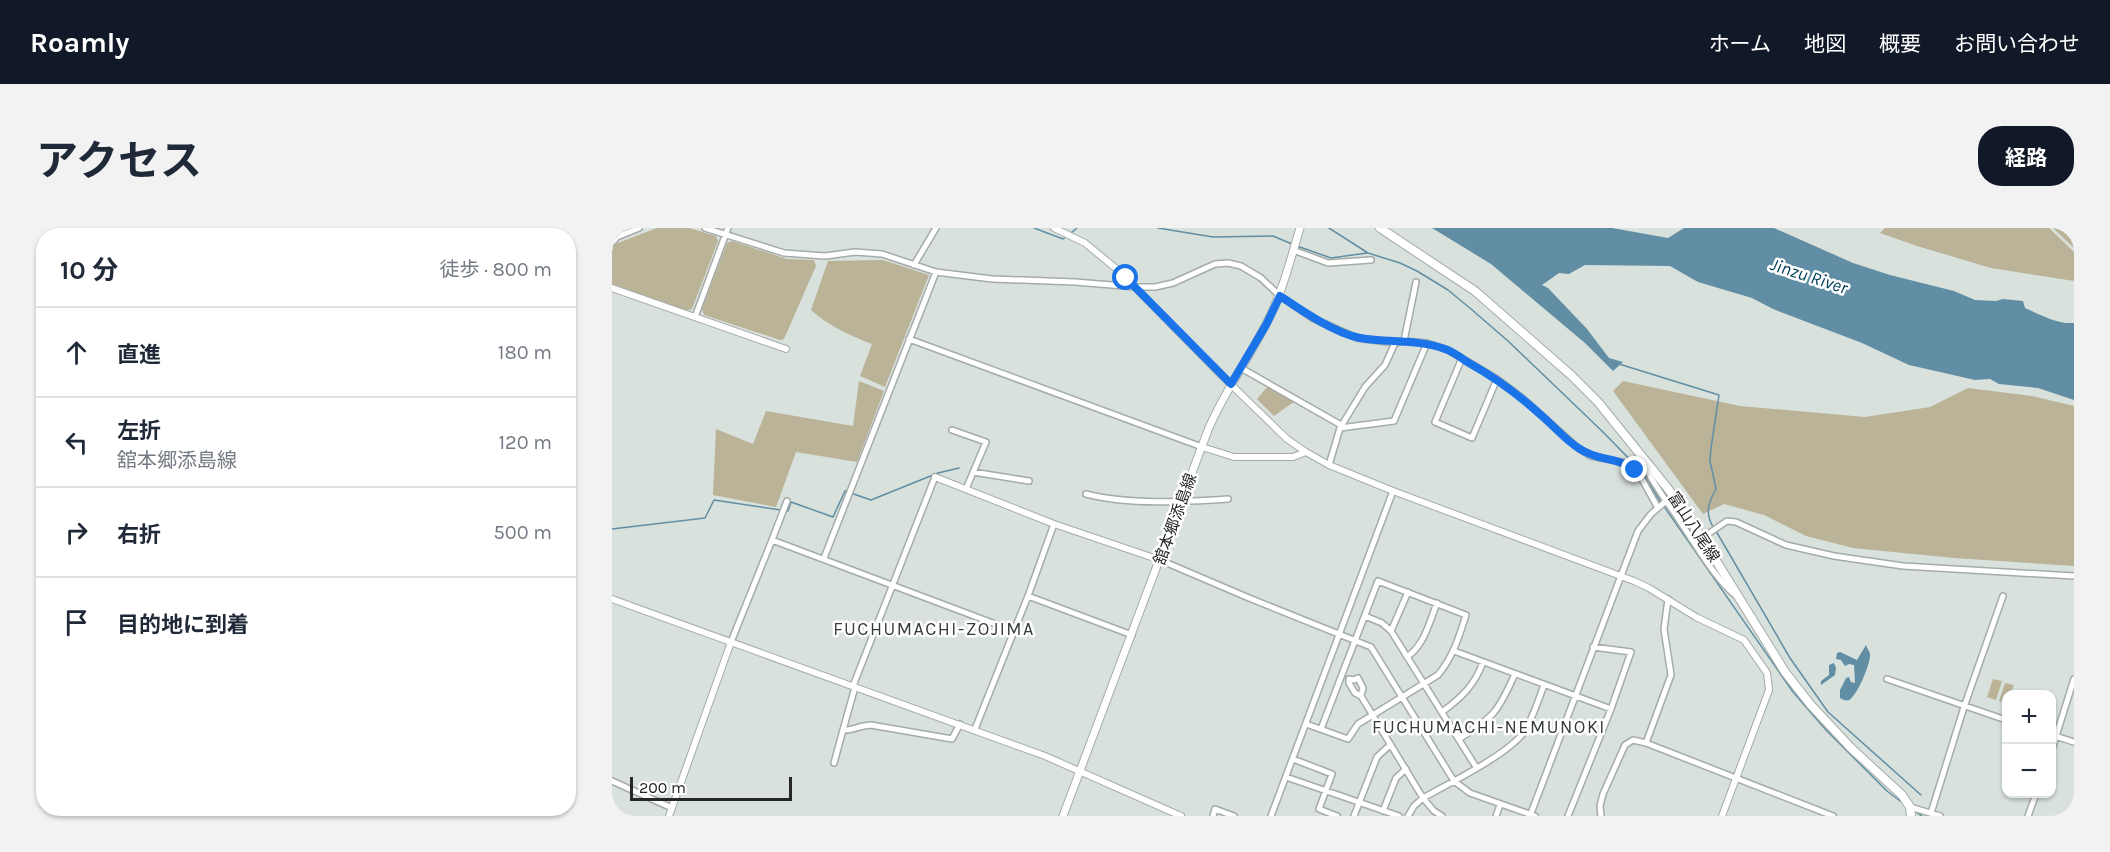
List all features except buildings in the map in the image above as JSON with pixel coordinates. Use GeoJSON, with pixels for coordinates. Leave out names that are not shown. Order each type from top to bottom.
{"type":"FeatureCollection","features":[{"type":"Feature","properties":{"kind":"main road","name":"舘本郷添島線"},"geometry":{"type":"LineString","coordinates":[[1063,816],[1218,406],[1266,325],[1280,296],[1300,228]]}},
{"type":"Feature","properties":{"kind":"main road","name":"富山八尾線"},"geometry":{"type":"LineString","coordinates":[[1380,228],[1475,291],[1501,312],[1598,402],[1644,456],[1702,538],[1785,672],[1810,704],[1851,748],[1902,795],[1910,807]]}},
{"type":"Feature","properties":{"kind":"main road"},"geometry":{"type":"LineString","coordinates":[[1910,807],[1911,816]]}},
{"type":"Feature","properties":{"kind":"street"},"geometry":{"type":"LineString","coordinates":[[615,228],[617,237]]}},
{"type":"Feature","properties":{"kind":"street"},"geometry":{"type":"LineString","coordinates":[[612,243],[617,237],[639,228]]}},
{"type":"Feature","properties":{"kind":"street"},"geometry":{"type":"LineString","coordinates":[[705,228],[727,231],[784,253],[825,256],[855,252],[882,254],[936,272],[993,279],[1155,287],[1173,283],[1215,264],[1228,263],[1250,270],[1280,296],[1312,318],[1357,338],[1395,343],[1404,341],[1427,343],[1448,350],[1497,379],[1521,397],[1578,448],[1591,456],[1626,464],[1635,470],[1730,592],[1738,596]]}},
{"type":"Feature","properties":{"kind":"street"},"geometry":{"type":"LineString","coordinates":[[914,265],[936,228]]}},
{"type":"Feature","properties":{"kind":"street"},"geometry":{"type":"LineString","coordinates":[[1054,228],[1085,243],[1136,287],[1231,384],[1287,438],[1306,452],[1329,465],[1393,491],[1649,588],[1696,617],[1744,640],[1767,673],[1769,690],[1722,816]]}},
{"type":"Feature","properties":{"kind":"street"},"geometry":{"type":"LineString","coordinates":[[694,317],[727,231]]}},
{"type":"Feature","properties":{"kind":"street"},"geometry":{"type":"LineString","coordinates":[[1293,250],[1328,262],[1371,260]]}},
{"type":"Feature","properties":{"kind":"street"},"geometry":{"type":"LineString","coordinates":[[824,558],[936,272]]}},
{"type":"Feature","properties":{"kind":"street"},"geometry":{"type":"LineString","coordinates":[[1404,341],[1416,282]]}},
{"type":"Feature","properties":{"kind":"street"},"geometry":{"type":"LineString","coordinates":[[612,288],[786,350]]}},
{"type":"Feature","properties":{"kind":"street"},"geometry":{"type":"LineString","coordinates":[[909,339],[1234,457],[1293,458],[1306,452]]}},
{"type":"Feature","properties":{"kind":"street"},"geometry":{"type":"LineString","coordinates":[[1329,465],[1340,427],[1365,387],[1385,365],[1395,343]]}},
{"type":"Feature","properties":{"kind":"street"},"geometry":{"type":"LineString","coordinates":[[1241,368],[1340,427],[1394,421],[1427,343]]}},
{"type":"Feature","properties":{"kind":"street"},"geometry":{"type":"LineString","coordinates":[[1462,358],[1435,422],[1472,438],[1497,379]]}},
{"type":"Feature","properties":{"kind":"street"},"geometry":{"type":"LineString","coordinates":[[952,430],[986,442],[966,489]]}},
{"type":"Feature","properties":{"kind":"street"},"geometry":{"type":"LineString","coordinates":[[1644,456],[1644,464],[1662,504]]}},
{"type":"Feature","properties":{"kind":"street"},"geometry":{"type":"LineString","coordinates":[[973,472],[1029,481]]}},
{"type":"Feature","properties":{"kind":"street"},"geometry":{"type":"LineString","coordinates":[[834,763],[854,686],[935,477],[1054,524],[1160,560],[1371,647],[1454,781],[1470,793],[1532,815],[1638,531],[1644,521],[1662,504]]}},
{"type":"Feature","properties":{"kind":"street"},"geometry":{"type":"LineString","coordinates":[[1271,816],[1393,491]]}},
{"type":"Feature","properties":{"kind":"street"},"geometry":{"type":"LineString","coordinates":[[1086,494],[1100,497],[1182,502],[1228,500]]}},
{"type":"Feature","properties":{"kind":"street"},"geometry":{"type":"LineString","coordinates":[[669,816],[731,642],[787,501]]}},
{"type":"Feature","properties":{"kind":"street"},"geometry":{"type":"LineString","coordinates":[[1702,538],[1727,521],[1736,522],[1786,545],[1834,556],[1903,566],[2074,576]]}},
{"type":"Feature","properties":{"kind":"street"},"geometry":{"type":"LineString","coordinates":[[975,729],[1054,524]]}},
{"type":"Feature","properties":{"kind":"street"},"geometry":{"type":"LineString","coordinates":[[772,540],[1014,631]]}},
{"type":"Feature","properties":{"kind":"street"},"geometry":{"type":"LineString","coordinates":[[1306,724],[1348,739],[1358,724],[1438,675],[1454,651],[1466,615],[1378,581],[1321,729]]}},
{"type":"Feature","properties":{"kind":"street"},"geometry":{"type":"LineString","coordinates":[[1391,631],[1408,592]]}},
{"type":"Feature","properties":{"kind":"street"},"geometry":{"type":"LineString","coordinates":[[1028,596],[1132,635]]}},
{"type":"Feature","properties":{"kind":"street"},"geometry":{"type":"LineString","coordinates":[[1931,813],[1964,706],[2003,596]]}},
{"type":"Feature","properties":{"kind":"street"},"geometry":{"type":"LineString","coordinates":[[612,599],[975,729],[1045,756],[1181,816]]}},
{"type":"Feature","properties":{"kind":"street"},"geometry":{"type":"LineString","coordinates":[[1646,743],[1671,675],[1664,629],[1668,599]]}},
{"type":"Feature","properties":{"kind":"street"},"geometry":{"type":"LineString","coordinates":[[1407,657],[1419,647],[1437,603]]}},
{"type":"Feature","properties":{"kind":"street"},"geometry":{"type":"LineString","coordinates":[[1365,616],[1382,623],[1391,631],[1476,767]]}},
{"type":"Feature","properties":{"kind":"street"},"geometry":{"type":"LineString","coordinates":[[1568,816],[1611,709],[1630,652],[1593,647]]}},
{"type":"Feature","properties":{"kind":"street"},"geometry":{"type":"LineString","coordinates":[[1454,651],[1611,709]]}},
{"type":"Feature","properties":{"kind":"street"},"geometry":{"type":"LineString","coordinates":[[1442,712],[1470,688],[1483,662]]}},
{"type":"Feature","properties":{"kind":"street"},"geometry":{"type":"LineString","coordinates":[[1459,740],[1493,716],[1504,699],[1515,674]]}},
{"type":"Feature","properties":{"kind":"street"},"geometry":{"type":"LineString","coordinates":[[1342,676],[1350,679],[1349,683],[1355,693],[1360,696],[1423,798],[1434,811],[1442,816]]}},
{"type":"Feature","properties":{"kind":"street"},"geometry":{"type":"LineString","coordinates":[[1887,679],[2002,718]]}},
{"type":"Feature","properties":{"kind":"street"},"geometry":{"type":"LineString","coordinates":[[2056,729],[2074,679]]}},
{"type":"Feature","properties":{"kind":"street"},"geometry":{"type":"LineString","coordinates":[[1408,816],[1423,798],[1506,749],[1523,734],[1531,720],[1544,685]]}},
{"type":"Feature","properties":{"kind":"street"},"geometry":{"type":"LineString","coordinates":[[843,730],[849,731],[863,725],[871,725],[952,739],[960,724]]}},
{"type":"Feature","properties":{"kind":"street"},"geometry":{"type":"LineString","coordinates":[[2056,736],[2074,742]]}},
{"type":"Feature","properties":{"kind":"street"},"geometry":{"type":"LineString","coordinates":[[1601,816],[1600,806],[1603,794],[1625,746],[1633,740],[1737,777],[1833,816]]}},
{"type":"Feature","properties":{"kind":"street"},"geometry":{"type":"LineString","coordinates":[[1354,816],[1377,757],[1390,745]]}},
{"type":"Feature","properties":{"kind":"street"},"geometry":{"type":"LineString","coordinates":[[1293,759],[1332,774],[1319,809],[1337,816]]}},
{"type":"Feature","properties":{"kind":"street"},"geometry":{"type":"LineString","coordinates":[[1383,811],[1396,778],[1406,770]]}},
{"type":"Feature","properties":{"kind":"street"},"geometry":{"type":"LineString","coordinates":[[1286,777],[1398,816]]}},
{"type":"Feature","properties":{"kind":"street"},"geometry":{"type":"LineString","coordinates":[[612,781],[672,808]]}},
{"type":"Feature","properties":{"kind":"street"},"geometry":{"type":"LineString","coordinates":[[2028,816],[2035,798]]}},
{"type":"Feature","properties":{"kind":"street"},"geometry":{"type":"LineString","coordinates":[[1496,816],[1500,805]]}},
{"type":"Feature","properties":{"kind":"street"},"geometry":{"type":"LineString","coordinates":[[1910,807],[1940,816]]}},
{"type":"Feature","properties":{"kind":"street"},"geometry":{"type":"LineString","coordinates":[[1213,816],[1215,809],[1234,816]]}},
{"type":"Feature","properties":{"kind":"shaded area"},"geometry":{"type":"Polygon","coordinates":[[[657,228],[689,228],[716,236],[718,241],[692,309],[687,311],[612,284],[612,251],[615,244],[657,228]]]}},
{"type":"Feature","properties":{"kind":"shaded area"},"geometry":{"type":"Polygon","coordinates":[[[1885,228],[2049,228],[2074,252],[2074,281],[1991,268],[1880,233],[1885,228]]]}},
{"type":"Feature","properties":{"kind":"shaded area"},"geometry":{"type":"Polygon","coordinates":[[[2053,228],[2074,228],[2074,248],[2053,228]]]}},
{"type":"Feature","properties":{"kind":"shaded area"},"geometry":{"type":"Polygon","coordinates":[[[732,241],[787,259],[814,260],[816,266],[784,339],[780,340],[704,315],[702,309],[727,243],[732,241]]]}},
{"type":"Feature","properties":{"kind":"shaded area"},"geometry":{"type":"Polygon","coordinates":[[[883,260],[929,275],[885,387],[860,376],[872,344],[840,330],[811,310],[828,261],[883,260]]]}},
{"type":"Feature","properties":{"kind":"shaded area"},"geometry":{"type":"Polygon","coordinates":[[[859,381],[884,391],[857,462],[796,452],[776,507],[713,495],[716,429],[753,444],[766,411],[853,426],[859,381]]]}},
{"type":"Feature","properties":{"kind":"shaded area"},"geometry":{"type":"Polygon","coordinates":[[[1623,381],[1740,406],[1865,417],[1930,407],[1968,388],[2032,396],[2074,406],[2074,566],[1853,548],[1806,536],[1764,515],[1724,504],[1703,514],[1613,391],[1623,381]]]}},
{"type":"Feature","properties":{"kind":"shaded area"},"geometry":{"type":"Polygon","coordinates":[[[1268,386],[1295,401],[1274,416],[1257,399],[1268,386]]]}},
{"type":"Feature","properties":{"kind":"shaded area"},"geometry":{"type":"Polygon","coordinates":[[[1993,679],[2002,681],[1996,700],[1987,697],[1993,679]]]}},
{"type":"Feature","properties":{"kind":"shaded area"},"geometry":{"type":"Polygon","coordinates":[[[2005,683],[2014,685],[2012,690],[2003,690],[2005,683]]]}},
{"type":"Feature","properties":{"kind":"water","name":"Jinzu River"},"geometry":{"type":"Polygon","coordinates":[[[1432,228],[1612,228],[1668,238],[1684,228],[1774,228],[1853,263],[1890,275],[1954,291],[1975,300],[2023,301],[2025,308],[2043,316],[2055,321],[2074,323],[2074,400],[2038,388],[1999,384],[1990,379],[1975,380],[1909,365],[1862,343],[1773,309],[1752,298],[1698,282],[1670,266],[1585,265],[1569,274],[1559,273],[1542,285],[1548,288],[1587,329],[1609,358],[1623,362],[1613,371],[1585,343],[1491,264],[1432,228]]]}},
{"type":"Feature","properties":{"kind":"water"},"geometry":{"type":"Polygon","coordinates":[[[1866,645],[1870,658],[1863,679],[1852,697],[1844,700],[1840,698],[1840,690],[1846,678],[1849,677],[1851,682],[1855,683],[1854,665],[1845,666],[1841,660],[1836,659],[1837,653],[1840,652],[1857,660],[1866,645]]]}},
{"type":"Feature","properties":{"kind":"water"},"geometry":{"type":"Polygon","coordinates":[[[1834,663],[1835,675],[1821,685],[1821,681],[1829,675],[1829,665],[1834,663]]]}},
{"type":"Feature","properties":{"kind":"waterway"},"geometry":{"type":"LineString","coordinates":[[1034,228],[1063,239],[1067,236]]}},
{"type":"Feature","properties":{"kind":"waterway"},"geometry":{"type":"LineString","coordinates":[[1071,233],[1077,228]]}},
{"type":"Feature","properties":{"kind":"waterway"},"geometry":{"type":"LineString","coordinates":[[1158,228],[1213,237],[1273,236],[1292,244]]}},
{"type":"Feature","properties":{"kind":"waterway"},"geometry":{"type":"LineString","coordinates":[[1329,228],[1368,253],[1400,263],[1448,290],[1508,341],[1604,433],[1642,472],[1660,501]]}},
{"type":"Feature","properties":{"kind":"waterway"},"geometry":{"type":"LineString","coordinates":[[1297,246],[1331,258],[1367,253]]}},
{"type":"Feature","properties":{"kind":"waterway"},"geometry":{"type":"LineString","coordinates":[[1619,364],[1719,395],[1710,461],[1716,489],[1708,508],[1713,527]]}},
{"type":"Feature","properties":{"kind":"waterway"},"geometry":{"type":"LineString","coordinates":[[786,510],[788,511],[791,502],[833,517],[845,491],[871,500],[938,473],[959,468]]}},
{"type":"Feature","properties":{"kind":"waterway"},"geometry":{"type":"LineString","coordinates":[[612,529],[705,518],[714,500],[781,510]]}},
{"type":"Feature","properties":{"kind":"waterway"},"geometry":{"type":"LineString","coordinates":[[1663,505],[1793,692],[1826,730],[1887,791],[1904,804]]}},
{"type":"Feature","properties":{"kind":"waterway"},"geometry":{"type":"LineString","coordinates":[[1716,531],[1790,658],[1828,712],[1921,795]]}},
{"type":"Feature","properties":{"kind":"waterway"},"geometry":{"type":"LineString","coordinates":[[1913,810],[1922,816]]}},
{"type":"Feature","properties":{"kind":"district","name":"FUCHUMACHI-ZOJIMA"},"geometry":{"type":"Point","coordinates":[934,629]}},
{"type":"Feature","properties":{"kind":"district","name":"FUCHUMACHI-NEMUNOKI"},"geometry":{"type":"Point","coordinates":[1489,727]}},
{"type":"Feature","properties":{"kind":"route"},"geometry":{"type":"LineString","coordinates":[[1126,278],[1231,384],[1266,325],[1280,296],[1312,318],[1357,338],[1395,343],[1404,341],[1427,343],[1448,350],[1497,379],[1521,397],[1578,448],[1591,456],[1617,460],[1635,470]]}}]}
